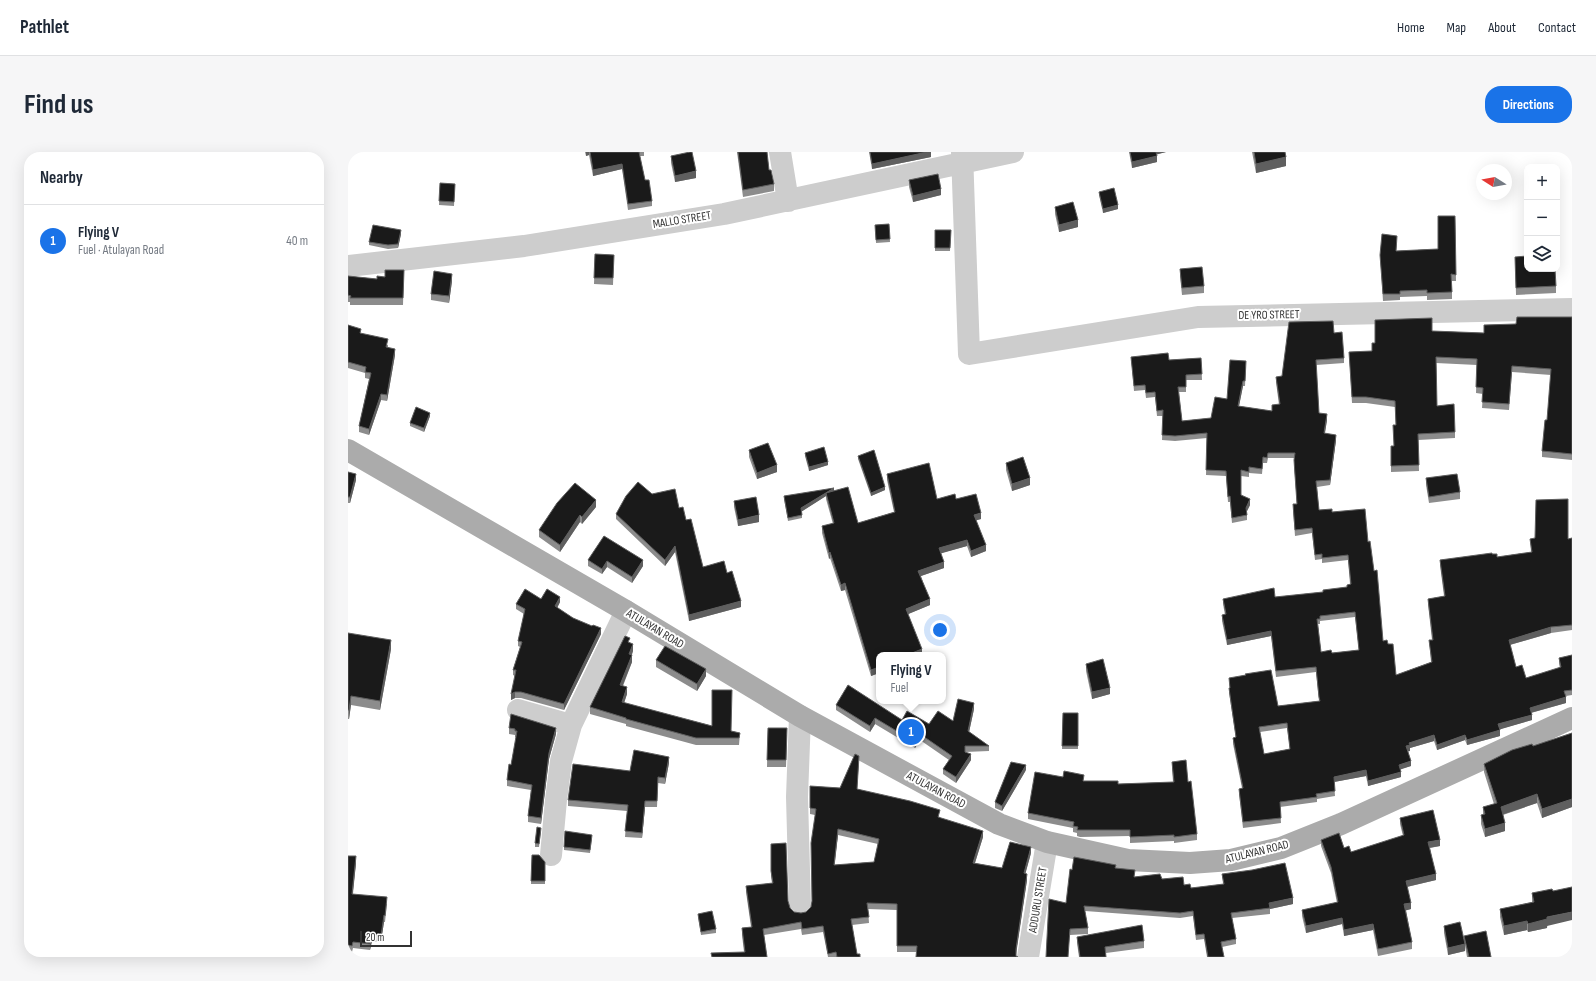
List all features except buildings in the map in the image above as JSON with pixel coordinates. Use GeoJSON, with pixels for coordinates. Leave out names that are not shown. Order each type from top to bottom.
{"type":"FeatureCollection","features":[{"type":"Feature","properties":{"kind":"main road","name":"ATULAYAN ROAD"},"geometry":{"type":"LineString","coordinates":[[348,450],[626,611],[800,716],[999,824],[1047,842],[1128,860],[1190,864],[1231,860],[1274,850],[1341,824],[1572,718]]}},
{"type":"Feature","properties":{"kind":"street"},"geometry":{"type":"LineString","coordinates":[[780,152],[788,201]]}},
{"type":"Feature","properties":{"kind":"street","name":"MALLO STREET"},"geometry":{"type":"LineString","coordinates":[[348,266],[524,246],[724,214],[788,201],[962,158],[1013,152]]}},
{"type":"Feature","properties":{"kind":"street","name":"DE YRO STREET"},"geometry":{"type":"LineString","coordinates":[[962,158],[969,354],[1198,317],[1572,309]]}},
{"type":"Feature","properties":{"kind":"street"},"geometry":{"type":"LineString","coordinates":[[551,855],[561,761],[572,725],[626,611]]}},
{"type":"Feature","properties":{"kind":"street"},"geometry":{"type":"LineString","coordinates":[[518,710],[572,725]]}},
{"type":"Feature","properties":{"kind":"street"},"geometry":{"type":"LineString","coordinates":[[800,716],[797,797],[800,907]]}},
{"type":"Feature","properties":{"kind":"street","name":"ADDURU STREET"},"geometry":{"type":"LineString","coordinates":[[1028,957],[1047,842]]}},
{"type":"Feature","properties":{"kind":"place","name":"Flying V"},"geometry":{"type":"Point","coordinates":[911,732]}}]}
